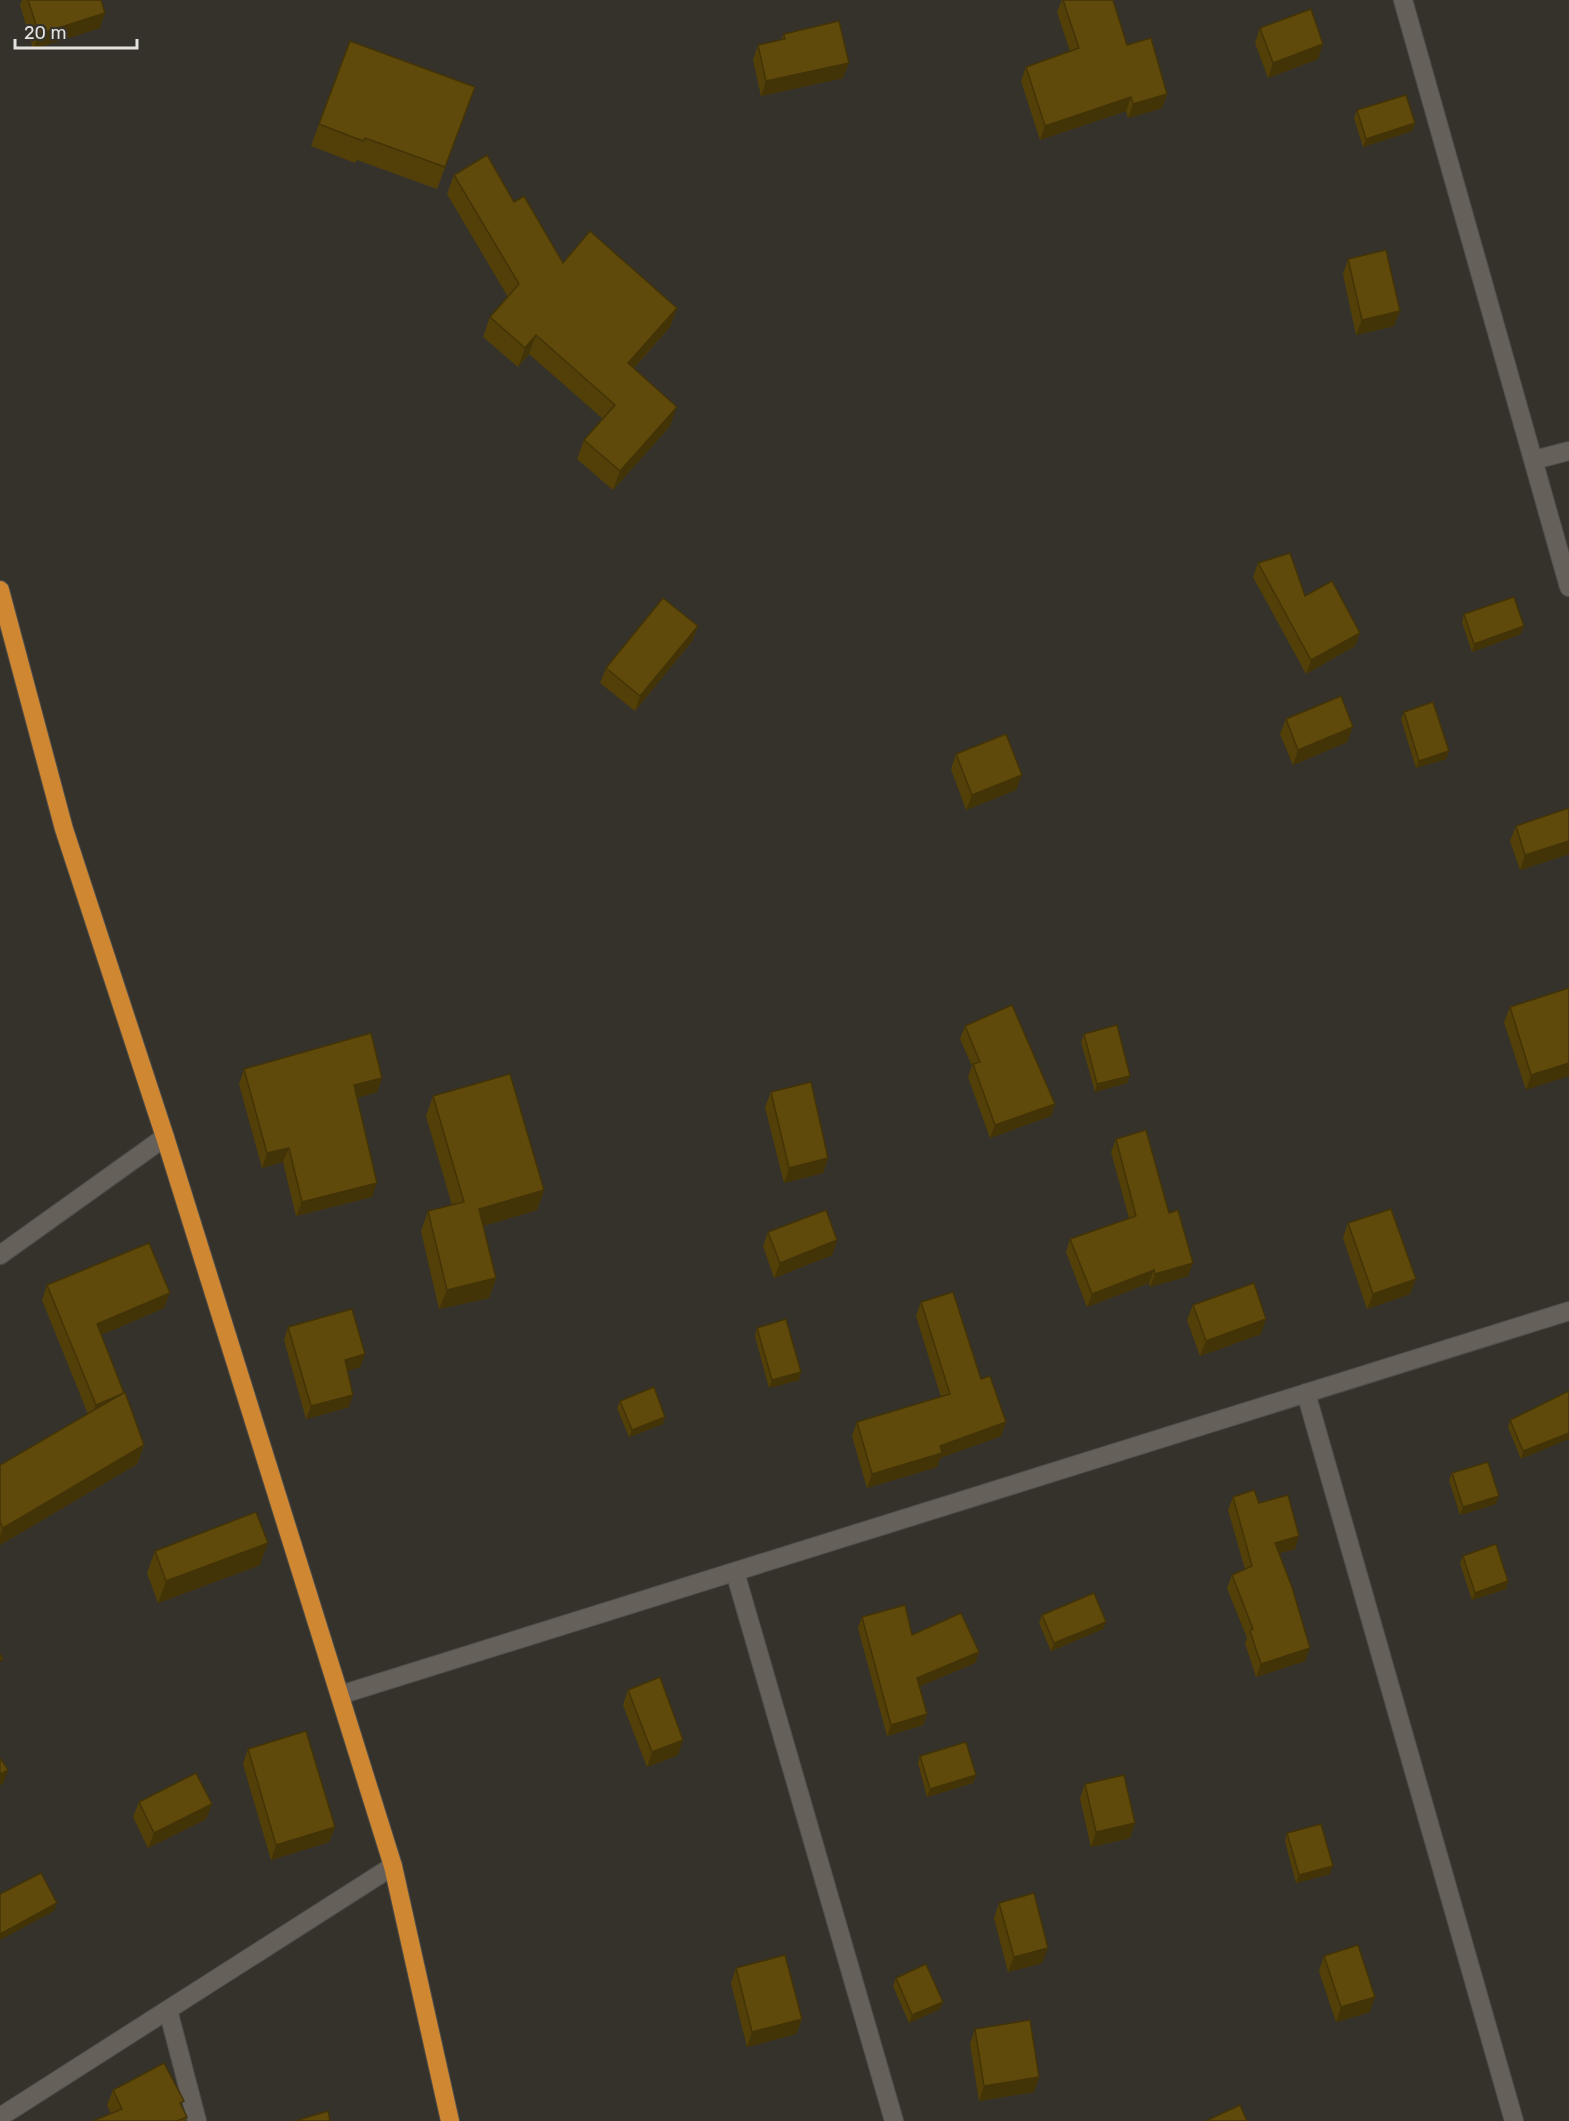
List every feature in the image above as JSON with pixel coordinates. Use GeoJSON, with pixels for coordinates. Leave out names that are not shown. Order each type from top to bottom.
{"type":"FeatureCollection","features":[{"type":"Feature","properties":{"kind":"highway"},"geometry":{"type":"LineString","coordinates":[[0,590],[63,829],[165,1137],[393,1866],[450,2121]]}},
{"type":"Feature","properties":{"kind":"street"},"geometry":{"type":"LineString","coordinates":[[1402,0],[1569,586]]}},
{"type":"Feature","properties":{"kind":"street"},"geometry":{"type":"LineString","coordinates":[[1534,460],[1569,451]]}},
{"type":"Feature","properties":{"kind":"street"},"geometry":{"type":"LineString","coordinates":[[0,1255],[165,1137]]}},
{"type":"Feature","properties":{"kind":"street"},"geometry":{"type":"LineString","coordinates":[[340,1695],[1569,1311]]}},
{"type":"Feature","properties":{"kind":"street"},"geometry":{"type":"LineString","coordinates":[[1306,1394],[1514,2121]]}},
{"type":"Feature","properties":{"kind":"street"},"geometry":{"type":"LineString","coordinates":[[735,1572],[894,2121]]}},
{"type":"Feature","properties":{"kind":"street"},"geometry":{"type":"LineString","coordinates":[[0,2117],[393,1866]]}},
{"type":"Feature","properties":{"kind":"street"},"geometry":{"type":"LineString","coordinates":[[168,2010],[197,2121]]}},
{"type":"Feature","properties":{"kind":"building"},"geometry":{"type":"Polygon","coordinates":[[[28,0],[101,0],[105,13],[39,34],[28,0]]]}},
{"type":"Feature","properties":{"kind":"building"},"geometry":{"type":"Polygon","coordinates":[[[1063,0],[1113,0],[1127,45],[1151,38],[1167,94],[1133,104],[1131,97],[1045,126],[1026,67],[1079,48],[1063,0]]]}},
{"type":"Feature","properties":{"kind":"building"},"geometry":{"type":"Polygon","coordinates":[[[1311,9],[1323,44],[1273,63],[1260,28],[1311,9]]]}},
{"type":"Feature","properties":{"kind":"building"},"geometry":{"type":"Polygon","coordinates":[[[839,21],[849,63],[766,81],[758,45],[785,39],[784,34],[839,21]]]}},
{"type":"Feature","properties":{"kind":"building"},"geometry":{"type":"Polygon","coordinates":[[[350,41],[475,87],[445,167],[365,138],[363,141],[319,124],[350,41]]]}},
{"type":"Feature","properties":{"kind":"building"},"geometry":{"type":"Polygon","coordinates":[[[1406,95],[1415,123],[1366,139],[1357,110],[1406,95]]]}},
{"type":"Feature","properties":{"kind":"building"},"geometry":{"type":"Polygon","coordinates":[[[487,155],[514,202],[524,196],[563,263],[590,231],[677,308],[628,363],[677,407],[620,471],[584,440],[615,405],[536,335],[525,348],[490,317],[519,284],[454,175],[487,155]]]}},
{"type":"Feature","properties":{"kind":"building"},"geometry":{"type":"Polygon","coordinates":[[[1386,250],[1400,311],[1362,320],[1348,259],[1386,250]]]}},
{"type":"Feature","properties":{"kind":"building"},"geometry":{"type":"Polygon","coordinates":[[[1290,553],[1305,596],[1332,581],[1360,633],[1311,660],[1258,563],[1290,553]]]}},
{"type":"Feature","properties":{"kind":"building"},"geometry":{"type":"Polygon","coordinates":[[[1514,597],[1524,626],[1474,644],[1464,614],[1514,597]]]}},
{"type":"Feature","properties":{"kind":"building"},"geometry":{"type":"Polygon","coordinates":[[[663,598],[698,626],[640,696],[606,668],[663,598]]]}},
{"type":"Feature","properties":{"kind":"building"},"geometry":{"type":"Polygon","coordinates":[[[1341,696],[1353,727],[1298,750],[1286,719],[1341,696]]]}},
{"type":"Feature","properties":{"kind":"building"},"geometry":{"type":"Polygon","coordinates":[[[1433,702],[1449,751],[1419,761],[1404,712],[1433,702]]]}},
{"type":"Feature","properties":{"kind":"building"},"geometry":{"type":"Polygon","coordinates":[[[1006,734],[1022,775],[972,795],[956,754],[1006,734]]]}},
{"type":"Feature","properties":{"kind":"building"},"geometry":{"type":"Polygon","coordinates":[[[1569,808],[1569,841],[1525,855],[1516,826],[1569,808]]]}},
{"type":"Feature","properties":{"kind":"building"},"geometry":{"type":"Polygon","coordinates":[[[1569,988],[1569,1063],[1531,1075],[1510,1007],[1569,988]]]}},
{"type":"Feature","properties":{"kind":"building"},"geometry":{"type":"Polygon","coordinates":[[[1012,1005],[1055,1104],[995,1125],[973,1064],[980,1062],[965,1026],[1012,1005]]]}},
{"type":"Feature","properties":{"kind":"building"},"geometry":{"type":"Polygon","coordinates":[[[1117,1025],[1130,1076],[1097,1084],[1084,1034],[1117,1025]]]}},
{"type":"Feature","properties":{"kind":"building"},"geometry":{"type":"Polygon","coordinates":[[[371,1033],[382,1078],[354,1085],[377,1183],[302,1202],[289,1148],[267,1153],[244,1069],[371,1033]]]}},
{"type":"Feature","properties":{"kind":"building"},"geometry":{"type":"Polygon","coordinates":[[[510,1074],[544,1190],[479,1209],[496,1278],[447,1290],[428,1211],[464,1202],[433,1096],[510,1074]]]}},
{"type":"Feature","properties":{"kind":"building"},"geometry":{"type":"Polygon","coordinates":[[[811,1082],[828,1158],[789,1168],[771,1092],[811,1082]]]}},
{"type":"Feature","properties":{"kind":"building"},"geometry":{"type":"Polygon","coordinates":[[[1146,1130],[1169,1213],[1178,1210],[1193,1263],[1155,1274],[1154,1270],[1092,1294],[1070,1239],[1136,1216],[1116,1139],[1146,1130]]]}},
{"type":"Feature","properties":{"kind":"building"},"geometry":{"type":"Polygon","coordinates":[[[1391,1209],[1416,1279],[1373,1294],[1348,1223],[1391,1209]]]}},
{"type":"Feature","properties":{"kind":"building"},"geometry":{"type":"Polygon","coordinates":[[[826,1210],[837,1240],[780,1263],[768,1232],[826,1210]]]}},
{"type":"Feature","properties":{"kind":"building"},"geometry":{"type":"Polygon","coordinates":[[[149,1243],[170,1293],[97,1324],[124,1393],[96,1405],[47,1285],[149,1243]]]}},
{"type":"Feature","properties":{"kind":"building"},"geometry":{"type":"Polygon","coordinates":[[[1254,1283],[1266,1319],[1206,1341],[1193,1305],[1254,1283]]]}},
{"type":"Feature","properties":{"kind":"building"},"geometry":{"type":"Polygon","coordinates":[[[953,1292],[981,1379],[990,1376],[1006,1422],[940,1446],[942,1453],[872,1474],[857,1422],[950,1394],[921,1302],[953,1292]]]}},
{"type":"Feature","properties":{"kind":"building"},"geometry":{"type":"Polygon","coordinates":[[[352,1309],[365,1354],[345,1360],[353,1395],[311,1406],[288,1327],[352,1309]]]}},
{"type":"Feature","properties":{"kind":"building"},"geometry":{"type":"Polygon","coordinates":[[[786,1319],[801,1372],[772,1380],[757,1328],[786,1319]]]}},
{"type":"Feature","properties":{"kind":"building"},"geometry":{"type":"Polygon","coordinates":[[[654,1387],[665,1417],[632,1430],[620,1401],[654,1387]]]}},
{"type":"Feature","properties":{"kind":"building"},"geometry":{"type":"Polygon","coordinates":[[[1569,1391],[1569,1433],[1523,1451],[1510,1420],[1569,1391]]]}},
{"type":"Feature","properties":{"kind":"building"},"geometry":{"type":"Polygon","coordinates":[[[125,1392],[144,1445],[3,1528],[0,1522],[0,1465],[125,1392]]]}},
{"type":"Feature","properties":{"kind":"building"},"geometry":{"type":"Polygon","coordinates":[[[1488,1462],[1499,1496],[1463,1507],[1452,1473],[1488,1462]]]}},
{"type":"Feature","properties":{"kind":"building"},"geometry":{"type":"Polygon","coordinates":[[[1254,1490],[1259,1503],[1288,1495],[1299,1536],[1275,1543],[1292,1587],[1310,1648],[1261,1664],[1250,1631],[1253,1629],[1232,1575],[1252,1566],[1233,1497],[1254,1490]]]}},
{"type":"Feature","properties":{"kind":"building"},"geometry":{"type":"Polygon","coordinates":[[[256,1512],[268,1543],[166,1581],[155,1551],[256,1512]]]}},
{"type":"Feature","properties":{"kind":"building"},"geometry":{"type":"Polygon","coordinates":[[[1496,1544],[1508,1581],[1475,1593],[1463,1556],[1496,1544]]]}},
{"type":"Feature","properties":{"kind":"building"},"geometry":{"type":"Polygon","coordinates":[[[1094,1593],[1106,1622],[1054,1643],[1042,1615],[1094,1593]]]}},
{"type":"Feature","properties":{"kind":"building"},"geometry":{"type":"Polygon","coordinates":[[[905,1605],[912,1635],[961,1613],[979,1652],[917,1678],[927,1714],[891,1725],[862,1617],[905,1605]]]}},
{"type":"Feature","properties":{"kind":"building"},"geometry":{"type":"Polygon","coordinates":[[[660,1677],[683,1740],[652,1752],[628,1690],[660,1677]]]}},
{"type":"Feature","properties":{"kind":"building"},"geometry":{"type":"Polygon","coordinates":[[[306,1731],[335,1827],[276,1845],[248,1749],[306,1731]]]}},
{"type":"Feature","properties":{"kind":"building"},"geometry":{"type":"Polygon","coordinates":[[[966,1742],[976,1775],[930,1789],[920,1756],[966,1742]]]}},
{"type":"Feature","properties":{"kind":"building"},"geometry":{"type":"Polygon","coordinates":[[[0,1758],[8,1770],[0,1774],[0,1758]]]}},
{"type":"Feature","properties":{"kind":"building"},"geometry":{"type":"Polygon","coordinates":[[[196,1773],[212,1804],[154,1833],[139,1802],[196,1773]]]}},
{"type":"Feature","properties":{"kind":"building"},"geometry":{"type":"Polygon","coordinates":[[[1124,1775],[1135,1823],[1096,1832],[1085,1784],[1124,1775]]]}},
{"type":"Feature","properties":{"kind":"building"},"geometry":{"type":"Polygon","coordinates":[[[1321,1824],[1333,1866],[1299,1875],[1287,1833],[1321,1824]]]}},
{"type":"Feature","properties":{"kind":"building"},"geometry":{"type":"Polygon","coordinates":[[[41,1873],[57,1903],[0,1934],[0,1894],[41,1873]]]}},
{"type":"Feature","properties":{"kind":"building"},"geometry":{"type":"Polygon","coordinates":[[[1034,1893],[1048,1948],[1014,1957],[999,1903],[1034,1893]]]}},
{"type":"Feature","properties":{"kind":"building"},"geometry":{"type":"Polygon","coordinates":[[[1358,1945],[1375,1997],[1341,2007],[1324,1956],[1358,1945]]]}},
{"type":"Feature","properties":{"kind":"building"},"geometry":{"type":"Polygon","coordinates":[[[785,1955],[802,2019],[752,2032],[736,1968],[785,1955]]]}},
{"type":"Feature","properties":{"kind":"building"},"geometry":{"type":"Polygon","coordinates":[[[926,1964],[943,2002],[912,2015],[896,1978],[926,1964]]]}},
{"type":"Feature","properties":{"kind":"building"},"geometry":{"type":"Polygon","coordinates":[[[1030,2020],[1039,2077],[984,2086],[975,2029],[1030,2020]]]}},
{"type":"Feature","properties":{"kind":"building"},"geometry":{"type":"Polygon","coordinates":[[[164,2063],[184,2101],[180,2103],[187,2117],[177,2121],[93,2121],[122,2109],[113,2090],[164,2063]]]}},
{"type":"Feature","properties":{"kind":"building"},"geometry":{"type":"Polygon","coordinates":[[[1240,2105],[1247,2121],[1206,2121],[1240,2105]]]}},
{"type":"Feature","properties":{"kind":"building"},"geometry":{"type":"Polygon","coordinates":[[[328,2111],[330,2121],[295,2121],[328,2111]]]}}]}
